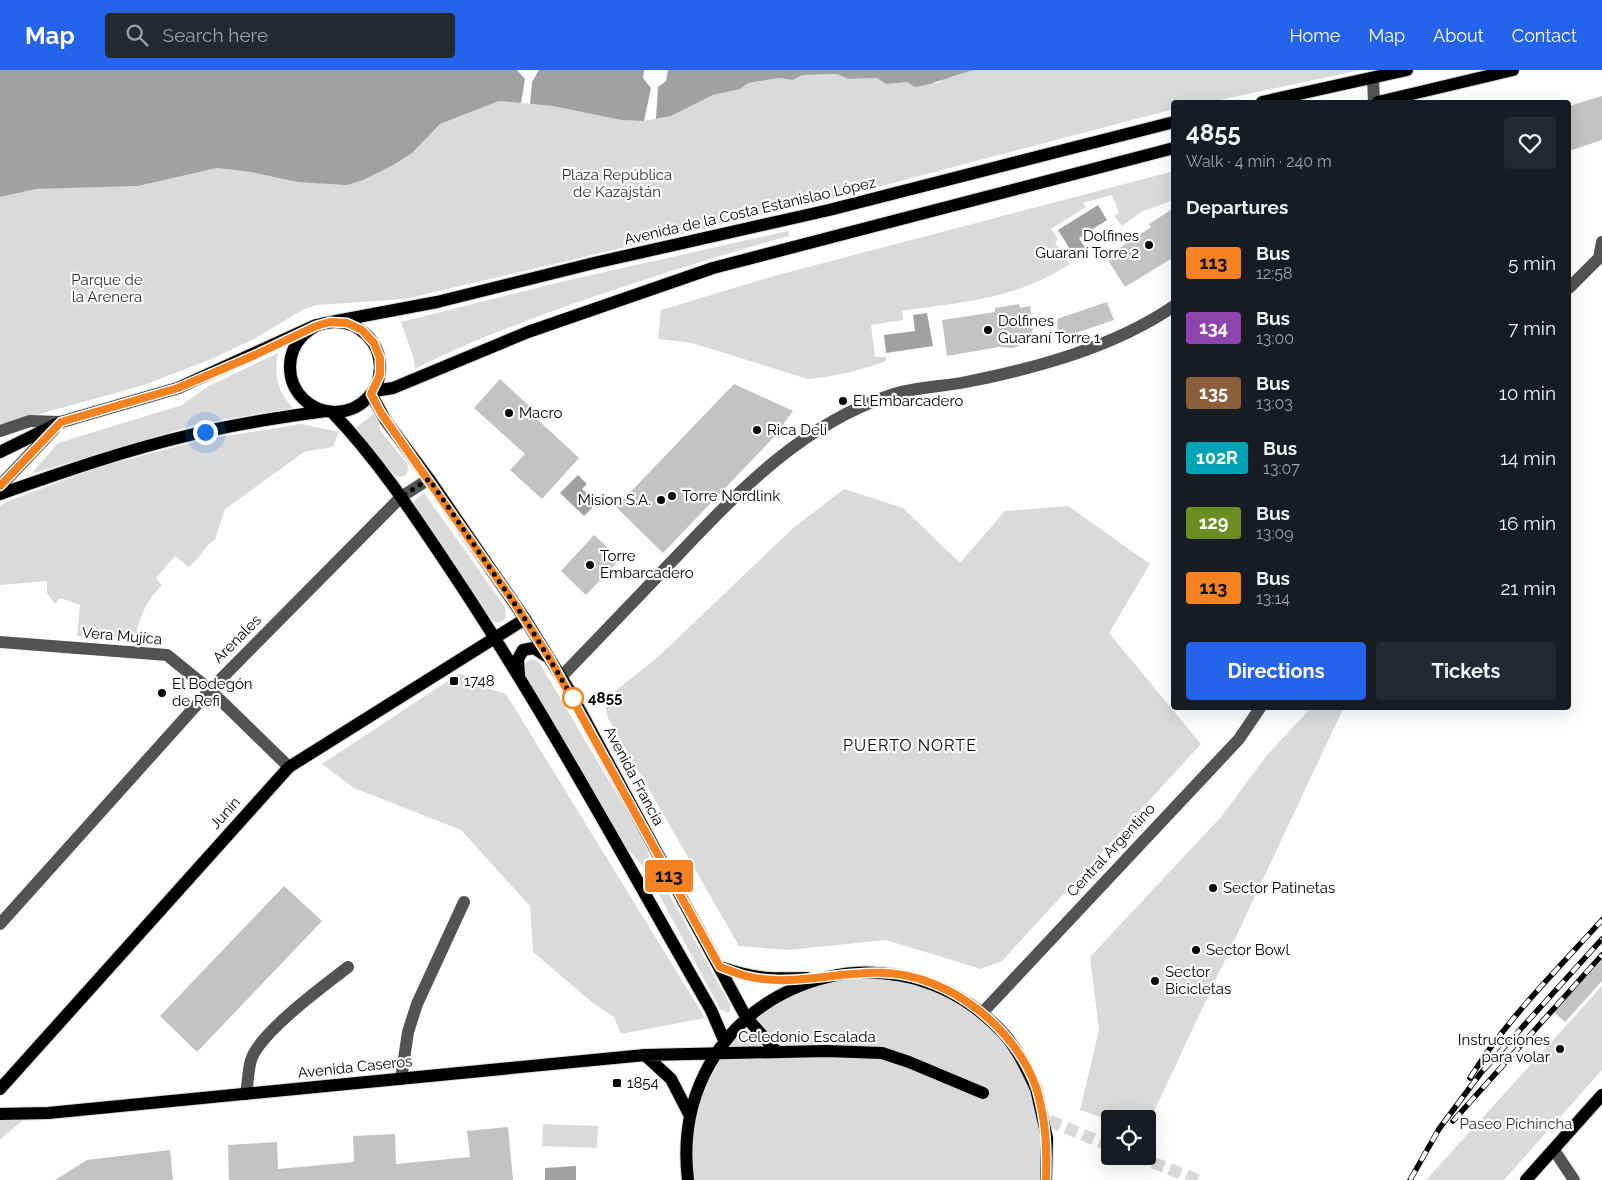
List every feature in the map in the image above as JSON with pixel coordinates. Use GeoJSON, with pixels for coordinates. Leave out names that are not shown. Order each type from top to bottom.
{"type":"FeatureCollection","features":[{"type":"Feature","properties":{"kind":"main road"},"geometry":{"type":"LineString","coordinates":[[1271,100],[1407,70]]}},
{"type":"Feature","properties":{"kind":"main road"},"geometry":{"type":"LineString","coordinates":[[1386,100],[1513,70]]}},
{"type":"Feature","properties":{"kind":"main road","name":"Avenida de la Costa Estanislao López"},"geometry":{"type":"LineString","coordinates":[[330,322],[437,302],[594,263],[829,210],[1171,123]]}},
{"type":"Feature","properties":{"kind":"main road"},"geometry":{"type":"LineString","coordinates":[[372,393],[393,388],[528,332],[713,268],[1171,149]]}},
{"type":"Feature","properties":{"kind":"main road"},"geometry":{"type":"LineString","coordinates":[[0,452],[61,422],[178,388],[316,326],[330,322],[347,323],[362,330],[374,343],[380,358],[380,375],[372,393],[360,405],[346,411],[277,418],[190,435],[73,469],[0,494]]}},
{"type":"Feature","properties":{"kind":"main road"},"geometry":{"type":"LineString","coordinates":[[316,326],[303,335],[294,348],[290,364],[292,380],[299,395],[307,402],[329,412],[357,438],[401,497],[496,638],[711,1010],[724,1040]]}},
{"type":"Feature","properties":{"kind":"main road","name":"Avenida Francia"},"geometry":{"type":"LineString","coordinates":[[372,393],[386,421],[429,479],[525,619],[550,659],[746,1017],[777,1052]]}},
{"type":"Feature","properties":{"kind":"main road"},"geometry":{"type":"LineString","coordinates":[[0,486],[61,422]]}},
{"type":"Feature","properties":{"kind":"main road","name":"Junín"},"geometry":{"type":"LineString","coordinates":[[0,1089],[289,767],[525,619]]}},
{"type":"Feature","properties":{"kind":"main road"},"geometry":{"type":"LineString","coordinates":[[520,679],[518,659],[523,650],[529,648],[538,649],[550,659]]}},
{"type":"Feature","properties":{"kind":"main road"},"geometry":{"type":"LineString","coordinates":[[720,967],[746,976],[760,978],[820,978]]}},
{"type":"Feature","properties":{"kind":"main road"},"geometry":{"type":"LineString","coordinates":[[688,1180],[685,1155],[689,1114],[698,1087],[714,1054],[724,1040],[758,1007],[796,986],[820,978],[854,972],[888,973],[922,980],[954,994],[982,1013],[1005,1035],[1023,1061],[1036,1089],[1047,1138],[1046,1180]]}},
{"type":"Feature","properties":{"kind":"main road","name":"Celedonio Escalada"},"geometry":{"type":"LineString","coordinates":[[714,1054],[777,1052],[882,1053],[909,1062],[983,1093]]}},
{"type":"Feature","properties":{"kind":"main road","name":"Avenida Caseros"},"geometry":{"type":"LineString","coordinates":[[0,1114],[48,1114],[645,1055],[714,1054]]}},
{"type":"Feature","properties":{"kind":"main road"},"geometry":{"type":"LineString","coordinates":[[645,1055],[671,1079],[689,1114]]}},
{"type":"Feature","properties":{"kind":"main road"},"geometry":{"type":"LineString","coordinates":[[1526,1180],[1602,1095]]}},
{"type":"Feature","properties":{"kind":"street"},"geometry":{"type":"LineString","coordinates":[[1373,78],[1374,100]]}},
{"type":"Feature","properties":{"kind":"street"},"geometry":{"type":"LineString","coordinates":[[1571,286],[1598,258],[1602,242]]}},
{"type":"Feature","properties":{"kind":"street"},"geometry":{"type":"LineString","coordinates":[[561,677],[727,504],[758,474],[811,434],[849,412],[892,394],[967,382],[1056,359],[1096,346],[1148,324],[1171,308]]}},
{"type":"Feature","properties":{"kind":"street"},"geometry":{"type":"LineString","coordinates":[[0,430],[30,421],[61,422]]}},
{"type":"Feature","properties":{"kind":"street","name":"Arenales"},"geometry":{"type":"LineString","coordinates":[[0,924],[210,690],[401,497],[429,479]]}},
{"type":"Feature","properties":{"kind":"street","name":"Vera Mujíca"},"geometry":{"type":"LineString","coordinates":[[0,642],[167,655],[210,690],[289,767]]}},
{"type":"Feature","properties":{"kind":"street","name":"Central Argentino"},"geometry":{"type":"LineString","coordinates":[[982,1013],[1239,739],[1259,710]]}},
{"type":"Feature","properties":{"kind":"street"},"geometry":{"type":"LineString","coordinates":[[401,1079],[408,1032],[417,1004],[464,902]]}},
{"type":"Feature","properties":{"kind":"street"},"geometry":{"type":"LineString","coordinates":[[246,1094],[251,1060],[258,1047],[290,1015],[348,967]]}},
{"type":"Feature","properties":{"kind":"street"},"geometry":{"type":"LineString","coordinates":[[1554,1150],[1574,1180]]}},
{"type":"Feature","properties":{"kind":"green space","name":"Parque de la Arenera"},"geometry":{"type":"Polygon","coordinates":[[[975,70],[1361,70],[1219,100],[1171,100],[1171,110],[847,195],[405,299],[317,305],[304,309],[254,339],[214,358],[144,385],[0,425],[0,197],[36,189],[138,186],[217,168],[251,172],[297,182],[411,153],[440,124],[499,101],[553,106],[621,120],[644,121],[671,116],[713,95],[740,89],[748,83],[779,78],[793,80],[802,75],[838,74],[849,79],[877,78],[886,84],[907,82],[938,83],[954,74],[975,70]]]}},
{"type":"Feature","properties":{"kind":"green space"},"geometry":{"type":"Polygon","coordinates":[[[1171,172],[1171,201],[1141,212],[1122,226],[1114,216],[1119,213],[1112,195],[1083,203],[1086,207],[1051,229],[1058,239],[1055,243],[1070,264],[1049,276],[1009,292],[989,297],[902,311],[903,320],[871,325],[875,357],[886,357],[886,361],[877,364],[838,375],[808,379],[692,343],[658,339],[661,310],[774,276],[1171,172]]]}},
{"type":"Feature","properties":{"kind":"green space"},"geometry":{"type":"Polygon","coordinates":[[[788,231],[789,236],[667,272],[547,313],[463,346],[415,369],[413,356],[401,322],[569,280],[788,231]]]}},
{"type":"Feature","properties":{"kind":"green space"},"geometry":{"type":"Polygon","coordinates":[[[278,353],[276,368],[278,382],[283,395],[293,408],[198,424],[31,474],[58,443],[182,405],[207,387],[278,353]]]}},
{"type":"Feature","properties":{"kind":"green space"},"geometry":{"type":"Polygon","coordinates":[[[373,414],[377,416],[381,432],[407,463],[406,475],[400,477],[394,475],[356,428],[373,414]]]}},
{"type":"Feature","properties":{"kind":"green space"},"geometry":{"type":"Polygon","coordinates":[[[301,424],[339,432],[333,447],[304,452],[225,509],[215,540],[209,544],[189,567],[175,556],[156,578],[162,585],[144,609],[135,638],[77,636],[80,605],[60,598],[55,604],[47,593],[47,581],[0,585],[0,507],[6,502],[96,468],[201,440],[301,424]]]}},
{"type":"Feature","properties":{"kind":"green space"},"geometry":{"type":"Polygon","coordinates":[[[844,489],[903,508],[960,563],[1005,511],[1068,506],[1150,564],[1109,633],[1201,744],[1002,961],[981,969],[886,940],[788,950],[739,946],[608,718],[604,700],[658,657],[792,529],[844,489]]]}},
{"type":"Feature","properties":{"kind":"green space"},"geometry":{"type":"Polygon","coordinates":[[[424,493],[505,607],[506,617],[502,622],[496,623],[491,619],[415,507],[414,501],[424,493]]]}},
{"type":"Feature","properties":{"kind":"green space"},"geometry":{"type":"Polygon","coordinates":[[[532,659],[539,662],[643,839],[652,864],[730,1004],[728,1013],[720,1009],[646,870],[625,846],[524,675],[525,665],[532,659]]]}},
{"type":"Feature","properties":{"kind":"green space"},"geometry":{"type":"Polygon","coordinates":[[[460,673],[486,688],[506,694],[705,1018],[621,1034],[614,1017],[593,1003],[533,952],[530,906],[461,830],[354,788],[322,764],[460,673]]]}},
{"type":"Feature","properties":{"kind":"green space"},"geometry":{"type":"Polygon","coordinates":[[[1309,710],[1342,710],[1155,1110],[1101,1110],[1101,1117],[1080,1110],[1099,1030],[1090,957],[1221,817],[1268,754],[1309,710]]]}},
{"type":"Feature","properties":{"kind":"green space"},"geometry":{"type":"Polygon","coordinates":[[[888,973],[982,1013],[1036,1089],[1046,1180],[688,1180],[685,1155],[714,1054],[796,986],[888,973]]]}},
{"type":"Feature","properties":{"kind":"green space","name":"Paseo Pichincha"},"geometry":{"type":"Polygon","coordinates":[[[1602,986],[1602,1070],[1504,1180],[1426,1180],[1602,986]]]}},
{"type":"Feature","properties":{"kind":"green space"},"geometry":{"type":"Polygon","coordinates":[[[31,1113],[3,1137],[0,1140],[0,1114],[31,1113]]]}},
{"type":"Feature","properties":{"kind":"green space"},"geometry":{"type":"Polygon","coordinates":[[[543,1124],[598,1126],[597,1148],[542,1146],[543,1124]]]}},
{"type":"Feature","properties":{"kind":"shaded area"},"geometry":{"type":"Polygon","coordinates":[[[0,70],[975,70],[915,87],[907,82],[886,84],[877,78],[849,79],[837,74],[802,75],[793,80],[779,78],[748,83],[740,89],[713,95],[671,116],[644,121],[621,120],[553,106],[499,101],[440,124],[412,153],[363,180],[347,185],[297,182],[251,172],[217,168],[138,186],[36,189],[0,197],[0,70]]]}},
{"type":"Feature","properties":{"kind":"shaded area"},"geometry":{"type":"Polygon","coordinates":[[[1098,205],[1107,220],[1079,238],[1087,251],[1076,259],[1058,230],[1098,205]]]}},
{"type":"Feature","properties":{"kind":"shaded area"},"geometry":{"type":"Polygon","coordinates":[[[927,313],[933,346],[886,353],[884,335],[915,331],[913,315],[927,313]]]}},
{"type":"Feature","properties":{"kind":"shaded area"},"geometry":{"type":"Polygon","coordinates":[[[578,475],[587,484],[582,489],[597,503],[584,516],[560,493],[578,475]]]}},
{"type":"Feature","properties":{"kind":"shaded area"},"geometry":{"type":"Polygon","coordinates":[[[576,1166],[576,1180],[545,1180],[545,1168],[576,1166]]]}},
{"type":"Feature","properties":{"kind":"pier"},"geometry":{"type":"Polygon","coordinates":[[[517,70],[539,70],[532,82],[530,104],[521,103],[525,79],[517,70]]]}},
{"type":"Feature","properties":{"kind":"pier"},"geometry":{"type":"Polygon","coordinates":[[[644,70],[668,70],[666,81],[658,87],[656,119],[644,121],[651,88],[643,78],[644,70]]]}},
{"type":"Feature","properties":{"kind":"building"},"geometry":{"type":"Polygon","coordinates":[[[1602,96],[1602,140],[1571,150],[1571,105],[1602,96]]]}},
{"type":"Feature","properties":{"kind":"building","name":"Dolfines Guaraní Torre 2"},"geometry":{"type":"Polygon","coordinates":[[[1171,210],[1171,259],[1125,287],[1106,257],[1151,227],[1149,224],[1171,210]]]}},
{"type":"Feature","properties":{"kind":"building"},"geometry":{"type":"Polygon","coordinates":[[[1107,302],[1114,320],[1058,339],[1057,319],[1107,302]]]}},
{"type":"Feature","properties":{"kind":"building","name":"Dolfines Guaraní Torre 1"},"geometry":{"type":"Polygon","coordinates":[[[1019,304],[1020,308],[1030,306],[1033,328],[1031,337],[1023,344],[1013,348],[999,347],[947,356],[942,320],[995,312],[995,308],[1019,304]]]}},
{"type":"Feature","properties":{"kind":"building"},"geometry":{"type":"Polygon","coordinates":[[[500,379],[539,415],[536,418],[579,458],[542,499],[510,470],[525,454],[474,408],[500,379]]]}},
{"type":"Feature","properties":{"kind":"building"},"geometry":{"type":"Polygon","coordinates":[[[734,384],[793,411],[773,438],[663,553],[616,507],[734,384]]]}},
{"type":"Feature","properties":{"kind":"building","name":"Torre Embarcadero"},"geometry":{"type":"Polygon","coordinates":[[[594,535],[620,559],[586,595],[561,571],[594,535]]]}},
{"type":"Feature","properties":{"kind":"building"},"geometry":{"type":"Polygon","coordinates":[[[284,886],[322,921],[197,1052],[160,1016],[284,886]]]}},
{"type":"Feature","properties":{"kind":"building"},"geometry":{"type":"Polygon","coordinates":[[[1602,960],[1602,981],[1565,1022],[1554,1012],[1602,960]]]}},
{"type":"Feature","properties":{"kind":"building"},"geometry":{"type":"Polygon","coordinates":[[[508,1127],[513,1180],[229,1180],[228,1145],[277,1142],[278,1169],[354,1162],[353,1136],[395,1134],[396,1164],[470,1157],[467,1131],[508,1127]]]}},
{"type":"Feature","properties":{"kind":"building"},"geometry":{"type":"Polygon","coordinates":[[[170,1150],[173,1180],[55,1180],[87,1160],[170,1150]]]}},
{"type":"Feature","properties":{"kind":"tunnel"},"geometry":{"type":"LineString","coordinates":[[983,1093],[1101,1142]]}},
{"type":"Feature","properties":{"kind":"tunnel"},"geometry":{"type":"LineString","coordinates":[[1156,1164],[1198,1180]]}},
{"type":"Feature","properties":{"kind":"railway"},"geometry":{"type":"LineString","coordinates":[[1470,1078],[1515,1016],[1602,920]]}},
{"type":"Feature","properties":{"kind":"railway"},"geometry":{"type":"LineString","coordinates":[[1410,1180],[1439,1129],[1480,1074],[1602,939]]}},
{"type":"Feature","properties":{"kind":"railway"},"geometry":{"type":"LineString","coordinates":[[1453,1121],[1602,955]]}},
{"type":"Feature","properties":{"kind":"bus line","name":"113"},"geometry":{"type":"LineString","coordinates":[[0,486],[61,422],[178,388],[316,326],[330,322],[347,323],[362,330],[374,343],[380,358],[380,375],[371,394],[381,413],[515,604],[569,690],[720,967],[746,976],[767,979],[820,978],[854,972],[888,973],[922,980],[954,994],[982,1013],[994,1024],[1005,1035],[1023,1061],[1036,1089],[1047,1138],[1046,1180]]}},
{"type":"Feature","properties":{"kind":"place","name":"Dolfines Guaraní Torre 2"},"geometry":{"type":"Point","coordinates":[1149,245]}},
{"type":"Feature","properties":{"kind":"place","name":"Dolfines Guaraní Torre 1"},"geometry":{"type":"Point","coordinates":[988,330]}},
{"type":"Feature","properties":{"kind":"place","name":"El Embarcadero"},"geometry":{"type":"Point","coordinates":[843,401]}},
{"type":"Feature","properties":{"kind":"place","name":"Macro"},"geometry":{"type":"Point","coordinates":[509,413]}},
{"type":"Feature","properties":{"kind":"place","name":"Rica Deli"},"geometry":{"type":"Point","coordinates":[757,430]}},
{"type":"Feature","properties":{"kind":"place","name":"Torre Nordlink"},"geometry":{"type":"Point","coordinates":[672,496]}},
{"type":"Feature","properties":{"kind":"place","name":"Mision S.A."},"geometry":{"type":"Point","coordinates":[661,500]}},
{"type":"Feature","properties":{"kind":"place","name":"Torre Embarcadero"},"geometry":{"type":"Point","coordinates":[590,565]}},
{"type":"Feature","properties":{"kind":"place","name":"1748"},"geometry":{"type":"Point","coordinates":[454,681]}},
{"type":"Feature","properties":{"kind":"place","name":"El Bodegón de Refi"},"geometry":{"type":"Point","coordinates":[162,693]}},
{"type":"Feature","properties":{"kind":"place","name":"4855"},"geometry":{"type":"Point","coordinates":[573,698]}},
{"type":"Feature","properties":{"kind":"place","name":"Sector Patinetas"},"geometry":{"type":"Point","coordinates":[1213,888]}},
{"type":"Feature","properties":{"kind":"place","name":"Sector Bowl"},"geometry":{"type":"Point","coordinates":[1196,950]}},
{"type":"Feature","properties":{"kind":"place","name":"Sector Bicicletas"},"geometry":{"type":"Point","coordinates":[1155,981]}},
{"type":"Feature","properties":{"kind":"place","name":"Instrucciones para volar"},"geometry":{"type":"Point","coordinates":[1560,1049]}},
{"type":"Feature","properties":{"kind":"place","name":"1854"},"geometry":{"type":"Point","coordinates":[617,1083]}},
{"type":"Feature","properties":{"kind":"district","name":"PUERTO NORTE"},"geometry":{"type":"Point","coordinates":[910,745]}},
{"type":"Feature","properties":{"kind":"route"},"geometry":{"type":"LineString","coordinates":[[205,432],[277,418],[326,411],[332,412],[357,438],[401,497],[429,479],[525,619],[573,698]]}},
{"type":"Feature","properties":{"kind":"park label","name":"Plaza República de Kazajstán"},"geometry":{"type":"Point","coordinates":[617,184]}}]}
